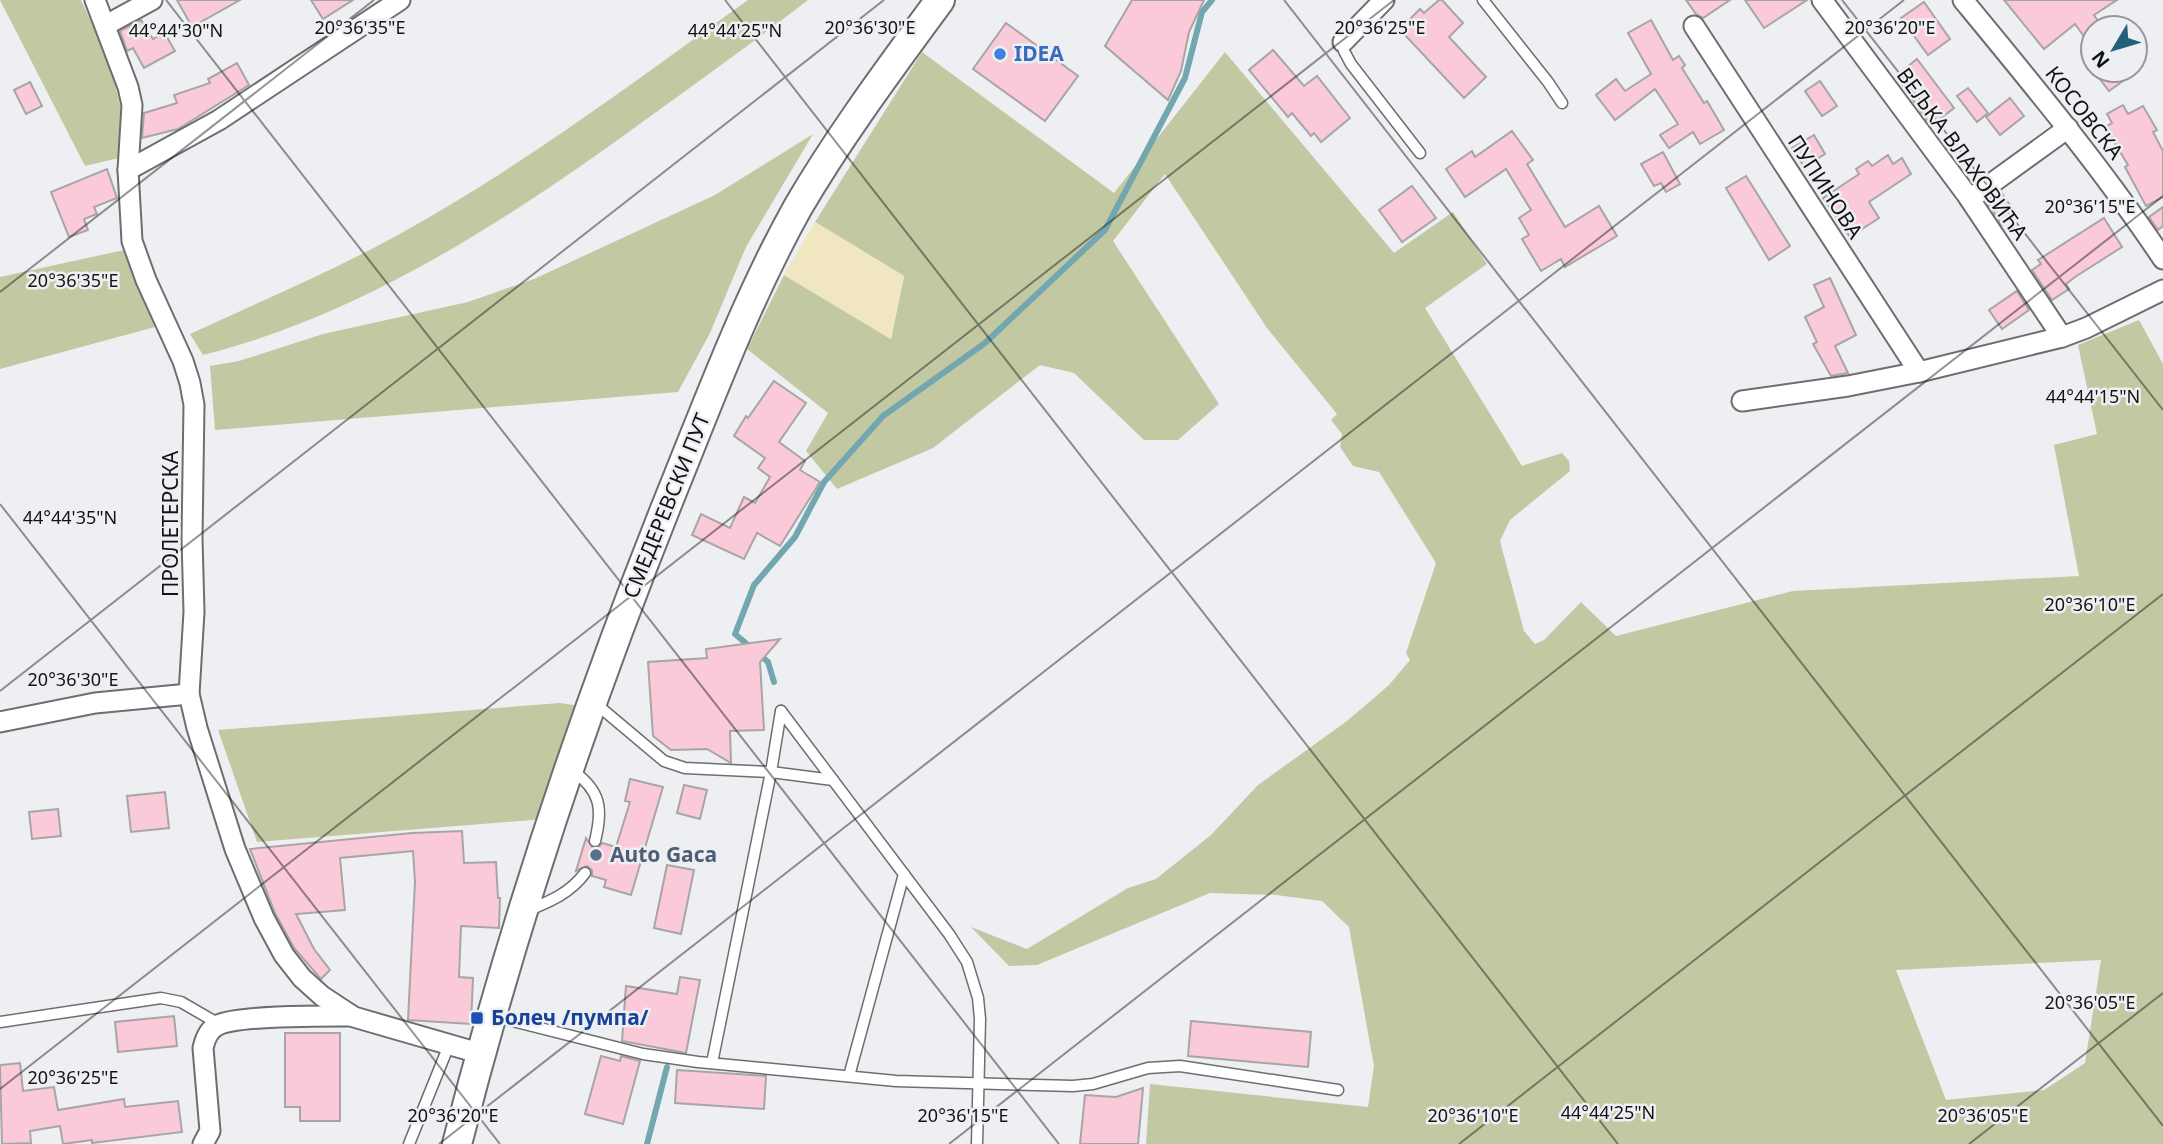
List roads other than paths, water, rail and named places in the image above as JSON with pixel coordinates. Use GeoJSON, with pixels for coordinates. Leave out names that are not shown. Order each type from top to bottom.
{"type":"FeatureCollection","features":[{"type":"Feature","properties":{"kind":"main road","name":"СМЕДЕРЕВСКИ ПУТ"},"geometry":{"type":"LineString","coordinates":[[457,1144],[522,913],[592,700],[646,555],[734,338],[761,278],[817,177],[878,85],[940,0]]}},
{"type":"Feature","properties":{"kind":"street","name":"ПРОЛЕТЕРСКА"},"geometry":{"type":"LineString","coordinates":[[95,0],[128,87],[132,105],[128,170],[132,241],[146,280],[183,361],[194,405],[194,612],[189,694],[197,727],[231,837],[264,918],[284,956],[302,978],[322,996],[354,1017]]}},
{"type":"Feature","properties":{"kind":"street"},"geometry":{"type":"LineString","coordinates":[[106,25],[152,0]]}},
{"type":"Feature","properties":{"kind":"street"},"geometry":{"type":"LineString","coordinates":[[128,170],[219,120],[400,0]]}},
{"type":"Feature","properties":{"kind":"street"},"geometry":{"type":"LineString","coordinates":[[1343,43],[1384,0]]}},
{"type":"Feature","properties":{"kind":"street","name":"ВЕЉКА ВЛАХОВИЋА"},"geometry":{"type":"LineString","coordinates":[[1822,0],[1969,199],[2062,337]]}},
{"type":"Feature","properties":{"kind":"street","name":"КОСОВСКА"},"geometry":{"type":"LineString","coordinates":[[1963,0],[2068,128],[2163,259]]}},
{"type":"Feature","properties":{"kind":"street","name":"ПУПИНОВА"},"geometry":{"type":"LineString","coordinates":[[1694,26],[1919,372]]}},
{"type":"Feature","properties":{"kind":"street"},"geometry":{"type":"LineString","coordinates":[[1969,199],[2068,128]]}},
{"type":"Feature","properties":{"kind":"street"},"geometry":{"type":"LineString","coordinates":[[1742,401],[1848,386],[1919,372],[2062,337],[2163,290]]}},
{"type":"Feature","properties":{"kind":"street"},"geometry":{"type":"LineString","coordinates":[[0,722],[95,703],[189,694]]}},
{"type":"Feature","properties":{"kind":"street"},"geometry":{"type":"LineString","coordinates":[[203,1144],[210,1131],[203,1048],[208,1035],[219,1024],[301,1017],[354,1017],[482,1054]]}},
{"type":"Feature","properties":{"kind":"lane"},"geometry":{"type":"LineString","coordinates":[[1483,0],[1562,103]]}},
{"type":"Feature","properties":{"kind":"lane"},"geometry":{"type":"LineString","coordinates":[[1343,43],[1350,64],[1420,153]]}},
{"type":"Feature","properties":{"kind":"lane"},"geometry":{"type":"LineString","coordinates":[[592,700],[664,761],[674,765],[771,772],[833,780]]}},
{"type":"Feature","properties":{"kind":"lane"},"geometry":{"type":"LineString","coordinates":[[712,1063],[781,711],[949,934],[967,962],[974,982],[980,1019],[978,1144]]}},
{"type":"Feature","properties":{"kind":"lane"},"geometry":{"type":"LineString","coordinates":[[569,768],[589,786],[599,807],[601,817],[595,841]]}},
{"type":"Feature","properties":{"kind":"lane"},"geometry":{"type":"LineString","coordinates":[[522,913],[561,896],[571,889],[584,873]]}},
{"type":"Feature","properties":{"kind":"lane"},"geometry":{"type":"LineString","coordinates":[[849,1076],[904,874]]}},
{"type":"Feature","properties":{"kind":"lane"},"geometry":{"type":"LineString","coordinates":[[0,1022],[162,999],[181,1002],[219,1024]]}},
{"type":"Feature","properties":{"kind":"lane"},"geometry":{"type":"LineString","coordinates":[[493,1016],[643,1054],[896,1081],[1073,1086],[1093,1084],[1148,1068],[1180,1066],[1338,1090]]}},
{"type":"Feature","properties":{"kind":"lane"},"geometry":{"type":"LineString","coordinates":[[409,1144],[449,1045]]}},
{"type":"Feature","properties":{"kind":"waterway"},"geometry":{"type":"LineString","coordinates":[[774,682],[768,662],[735,634],[754,585],[795,537],[824,482],[883,416],[985,343],[1105,230],[1185,78],[1202,12],[1212,0]]}},
{"type":"Feature","properties":{"kind":"waterway"},"geometry":{"type":"LineString","coordinates":[[647,1144],[667,1067]]}},
{"type":"Feature","properties":{"kind":"place","name":"IDEA"},"geometry":{"type":"Point","coordinates":[1000,54]}},
{"type":"Feature","properties":{"kind":"place","name":"Auto Gaca"},"geometry":{"type":"Point","coordinates":[596,855]}},
{"type":"Feature","properties":{"kind":"place","name":"Болеч /пумпа/"},"geometry":{"type":"Point","coordinates":[477,1018]}}]}
